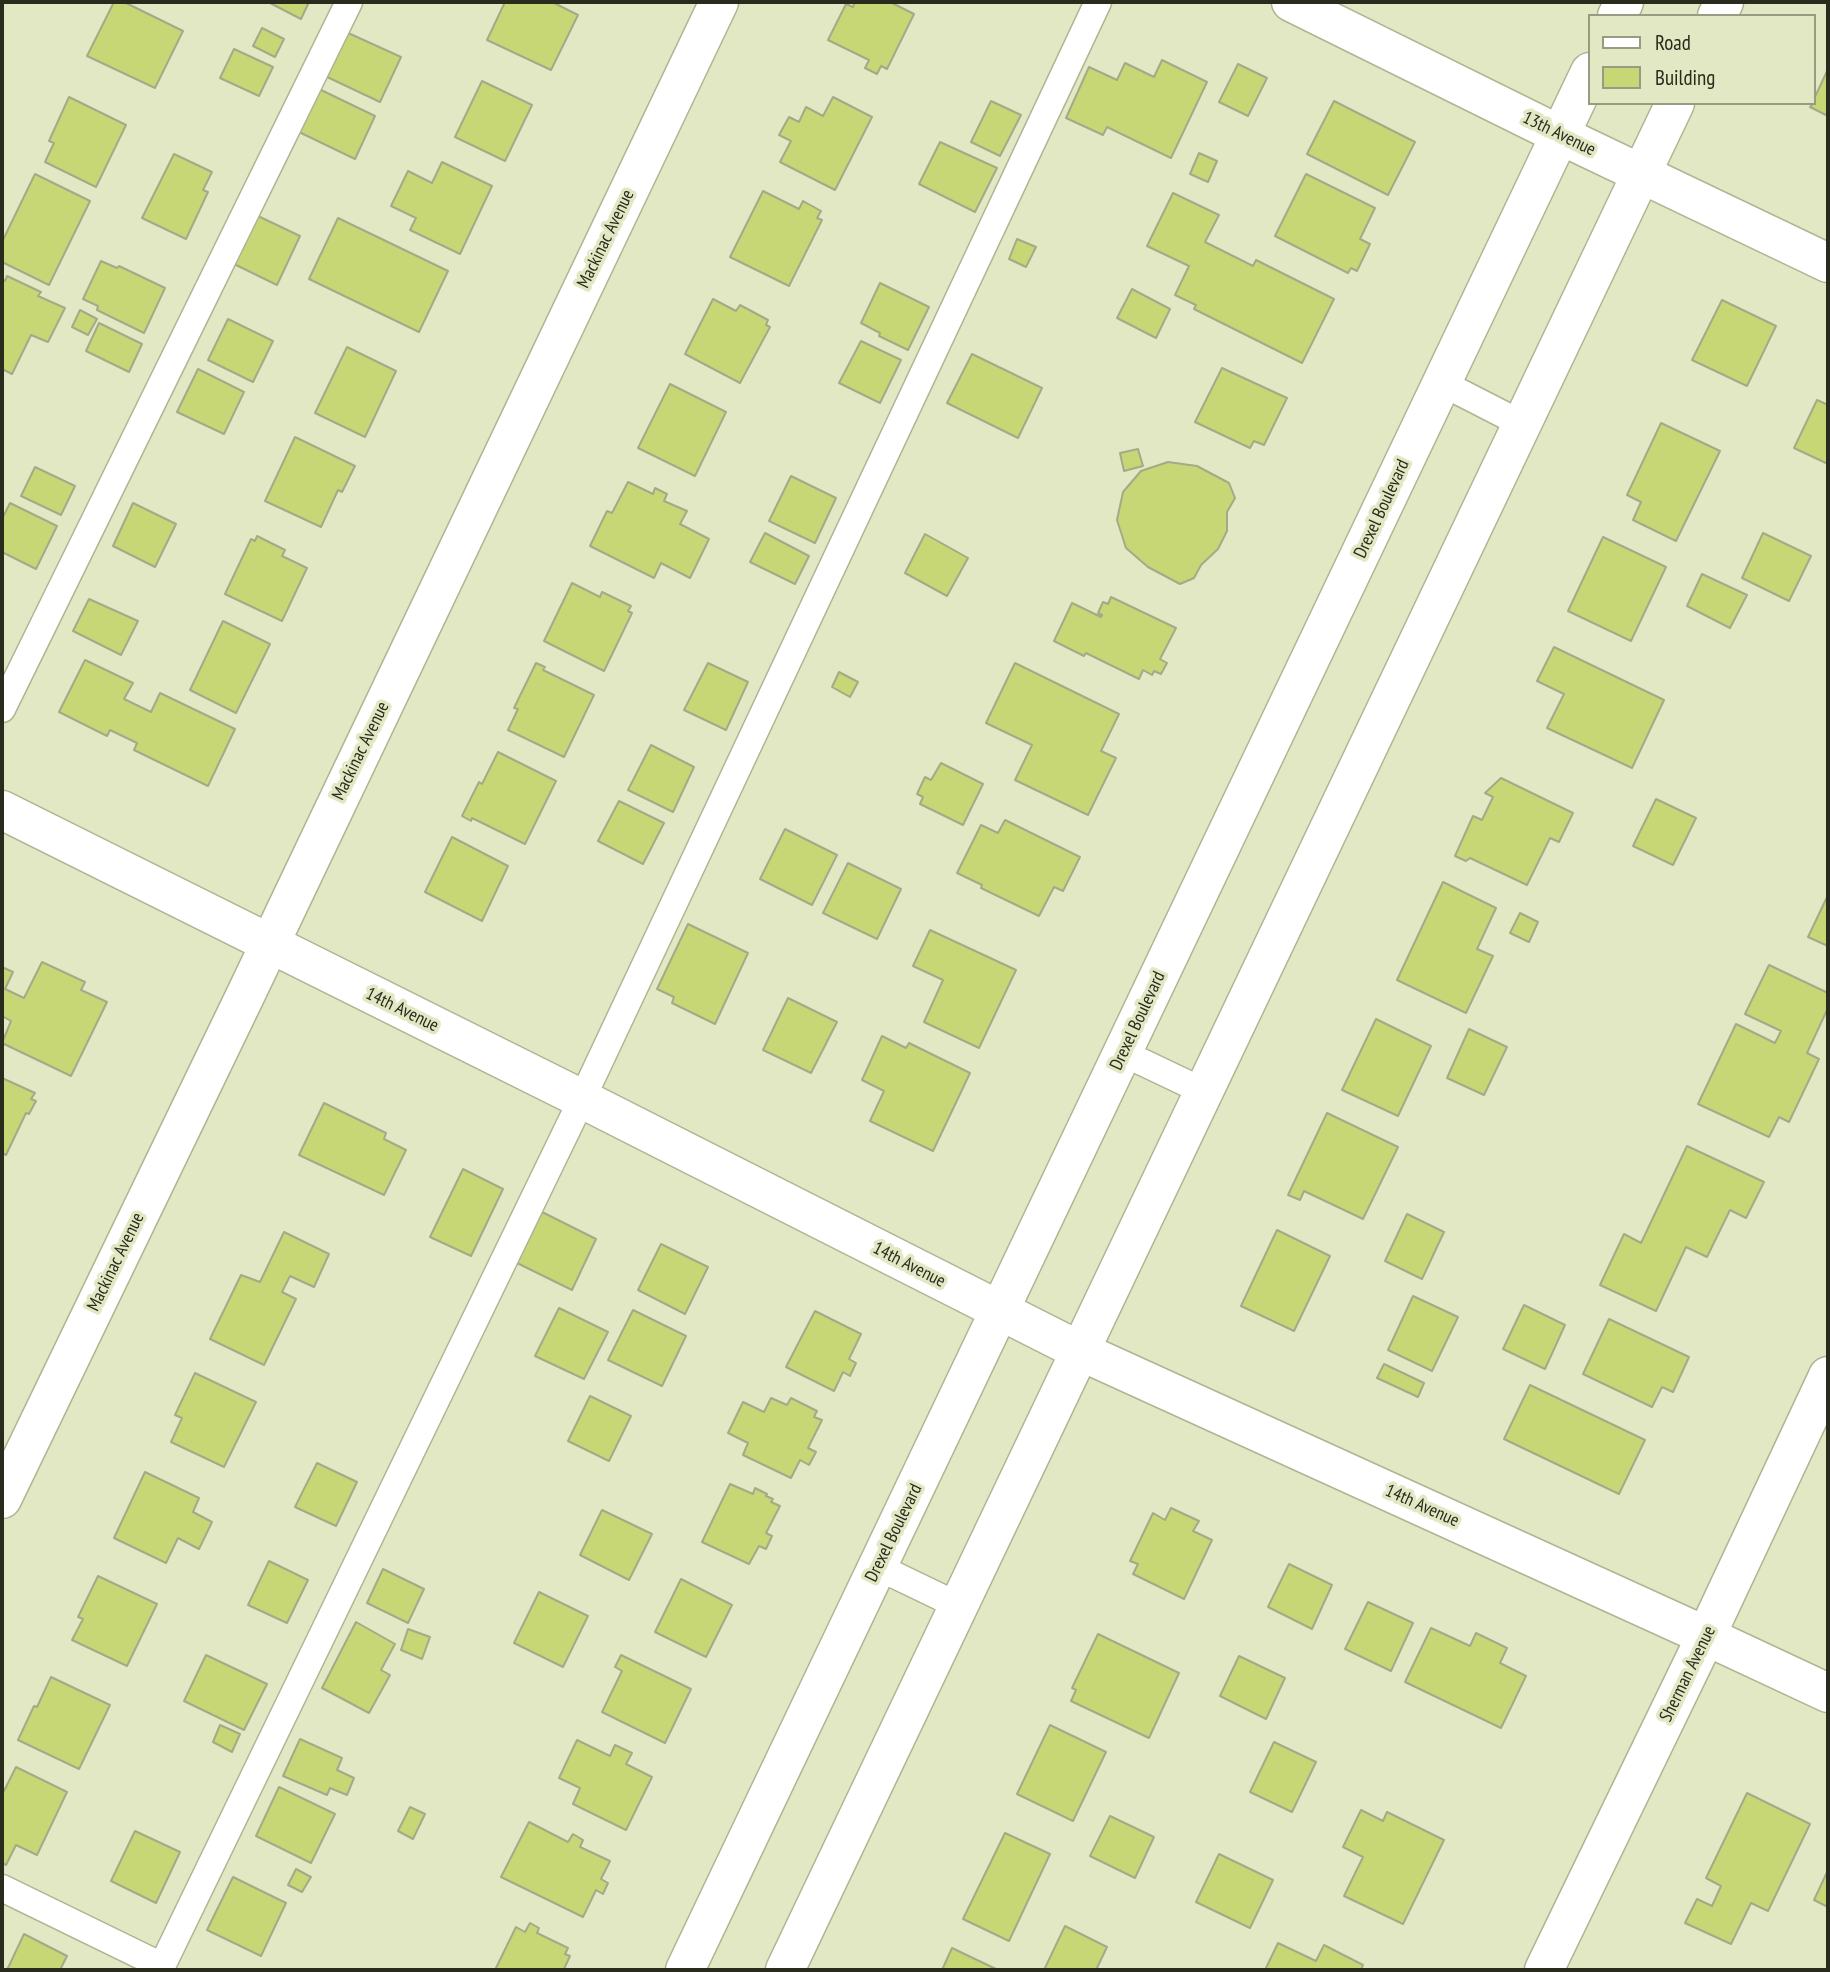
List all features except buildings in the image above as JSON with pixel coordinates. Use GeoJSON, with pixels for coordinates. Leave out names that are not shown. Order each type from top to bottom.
{"type":"FeatureCollection","features":[{"type":"Feature","properties":{"kind":"street","name":"Mackinac Avenue"},"geometry":{"type":"LineString","coordinates":[[2,1499],[719,2]]}},
{"type":"Feature","properties":{"kind":"street","name":"13th Avenue"},"geometry":{"type":"LineString","coordinates":[[1291,2],[1560,135],[1828,262]]}},
{"type":"Feature","properties":{"kind":"street","name":"Drexel Boulevard"},"geometry":{"type":"LineString","coordinates":[[685,1970],[1588,76]]}},
{"type":"Feature","properties":{"kind":"street"},"geometry":{"type":"LineString","coordinates":[[785,1970],[1674,105]]}},
{"type":"Feature","properties":{"kind":"street","name":"14th Avenue"},"geometry":{"type":"LineString","coordinates":[[2,810],[1080,1351],[1828,1693]]}},
{"type":"Feature","properties":{"kind":"street","name":"Sherman Avenue"},"geometry":{"type":"LineString","coordinates":[[1544,1970],[1828,1376]]}},
{"type":"Feature","properties":{"kind":"lane"},"geometry":{"type":"LineString","coordinates":[[2,709],[349,2]]}},
{"type":"Feature","properties":{"kind":"lane"},"geometry":{"type":"LineString","coordinates":[[2,1888],[162,1966],[582,1099],[1098,2]]}},
{"type":"Feature","properties":{"kind":"lane"},"geometry":{"type":"LineString","coordinates":[[1442,383],[1522,424]]}},
{"type":"Feature","properties":{"kind":"lane"},"geometry":{"type":"LineString","coordinates":[[1124,1053],[1205,1092]]}},
{"type":"Feature","properties":{"kind":"lane"},"geometry":{"type":"LineString","coordinates":[[878,1567],[959,1606]]}}]}
